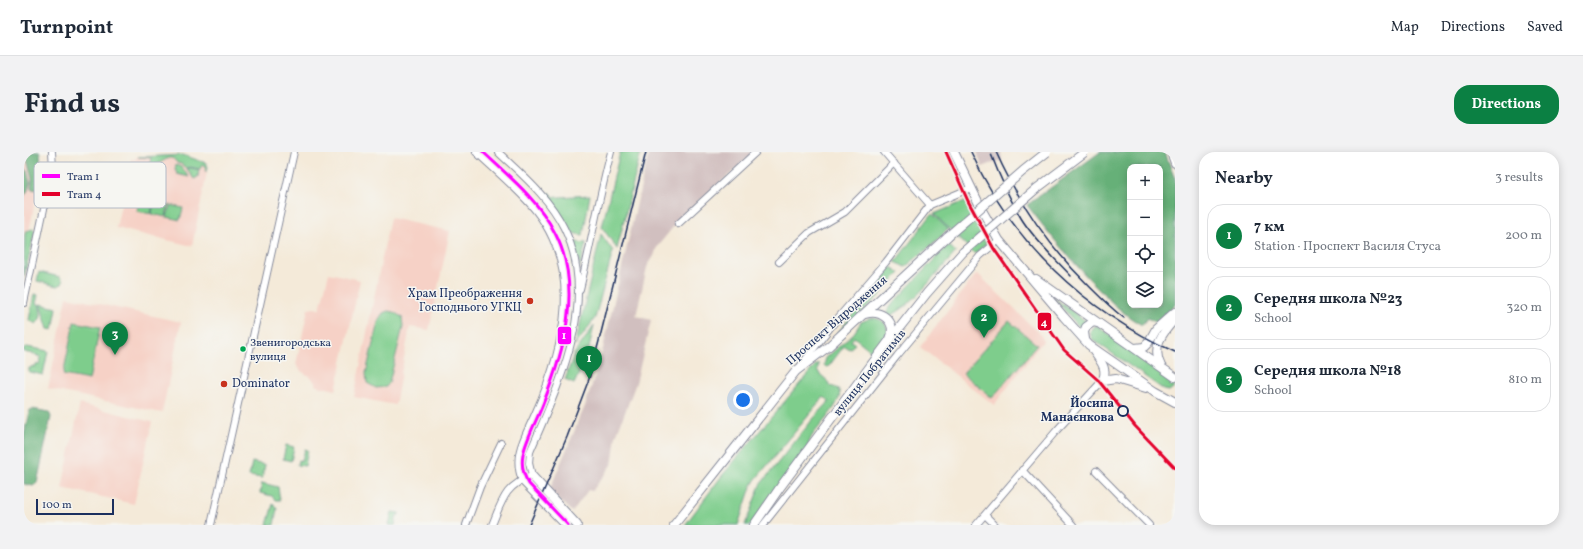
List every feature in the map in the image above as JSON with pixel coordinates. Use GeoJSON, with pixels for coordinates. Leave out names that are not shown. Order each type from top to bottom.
{"type":"FeatureCollection","features":[{"type":"Feature","properties":{"kind":"main road"},"geometry":{"type":"LineString","coordinates":[[954,152],[971,188],[999,240],[1087,342],[1105,367],[1106,372],[1102,381]]}},
{"type":"Feature","properties":{"kind":"main road","name":"Проспект Відродження"},"geometry":{"type":"LineString","coordinates":[[674,525],[796,371],[829,346],[948,236],[1047,152]]}},
{"type":"Feature","properties":{"kind":"main road"},"geometry":{"type":"LineString","coordinates":[[754,525],[781,486],[889,341],[927,293],[963,252],[1036,189],[1084,152]]}},
{"type":"Feature","properties":{"kind":"main road"},"geometry":{"type":"LineString","coordinates":[[1171,152],[1175,163]]}},
{"type":"Feature","properties":{"kind":"main road"},"geometry":{"type":"LineString","coordinates":[[1030,275],[1175,377]]}},
{"type":"Feature","properties":{"kind":"main road"},"geometry":{"type":"LineString","coordinates":[[1135,348],[1144,346],[1148,343],[1156,329],[1175,312]]}},
{"type":"Feature","properties":{"kind":"main road"},"geometry":{"type":"LineString","coordinates":[[865,314],[877,313],[887,318],[892,330],[889,341]]}},
{"type":"Feature","properties":{"kind":"main road"},"geometry":{"type":"LineString","coordinates":[[1161,367],[1157,358],[1158,345],[1164,333],[1175,319]]}},
{"type":"Feature","properties":{"kind":"main road"},"geometry":{"type":"LineString","coordinates":[[1087,342],[1086,327],[1093,322],[1098,323]]}},
{"type":"Feature","properties":{"kind":"main road"},"geometry":{"type":"LineString","coordinates":[[1087,342],[1155,391],[1175,402]]}},
{"type":"Feature","properties":{"kind":"main road"},"geometry":{"type":"LineString","coordinates":[[1102,381],[1116,379],[1155,391]]}},
{"type":"Feature","properties":{"kind":"main road"},"geometry":{"type":"LineString","coordinates":[[1165,397],[1175,395]]}},
{"type":"Feature","properties":{"kind":"main road"},"geometry":{"type":"LineString","coordinates":[[532,476],[577,525]]}},
{"type":"Feature","properties":{"kind":"main road"},"geometry":{"type":"LineString","coordinates":[[522,480],[566,525]]}},
{"type":"Feature","properties":{"kind":"street"},"geometry":{"type":"LineString","coordinates":[[52,152],[53,162]]}},
{"type":"Feature","properties":{"kind":"street"},"geometry":{"type":"LineString","coordinates":[[211,525],[294,152]]}},
{"type":"Feature","properties":{"kind":"street"},"geometry":{"type":"LineString","coordinates":[[476,152],[531,205],[544,222],[554,240],[566,294],[564,325],[557,355],[543,397],[518,454],[518,470],[522,480]]}},
{"type":"Feature","properties":{"kind":"street"},"geometry":{"type":"LineString","coordinates":[[492,525],[504,496],[515,484],[532,476],[529,463],[530,452],[563,372],[576,320],[578,297],[577,272],[564,227],[556,213],[537,189],[498,152]]}},
{"type":"Feature","properties":{"kind":"street"},"geometry":{"type":"LineString","coordinates":[[578,297],[595,227],[602,186],[611,152]]}},
{"type":"Feature","properties":{"kind":"street"},"geometry":{"type":"LineString","coordinates":[[678,224],[756,152]]}},
{"type":"Feature","properties":{"kind":"street"},"geometry":{"type":"LineString","coordinates":[[884,152],[930,205]]}},
{"type":"Feature","properties":{"kind":"street"},"geometry":{"type":"LineString","coordinates":[[779,262],[809,233],[845,212],[894,163]]}},
{"type":"Feature","properties":{"kind":"street"},"geometry":{"type":"LineString","coordinates":[[796,371],[837,319],[886,262],[930,205],[971,188]]}},
{"type":"Feature","properties":{"kind":"street"},"geometry":{"type":"LineString","coordinates":[[24,303],[44,208]]}},
{"type":"Feature","properties":{"kind":"street","name":"вулиця Побратимів"},"geometry":{"type":"LineString","coordinates":[[763,525],[911,338],[980,256],[999,240]]}},
{"type":"Feature","properties":{"kind":"street"},"geometry":{"type":"LineString","coordinates":[[976,525],[1022,470],[1102,381]]}},
{"type":"Feature","properties":{"kind":"street"},"geometry":{"type":"LineString","coordinates":[[466,525],[480,487],[501,443]]}},
{"type":"Feature","properties":{"kind":"street"},"geometry":{"type":"LineString","coordinates":[[1022,470],[1073,525]]}},
{"type":"Feature","properties":{"kind":"street"},"geometry":{"type":"LineString","coordinates":[[1096,470],[1149,525]]}},
{"type":"Feature","properties":{"kind":"street"},"geometry":{"type":"LineString","coordinates":[[985,514],[995,525]]}},
{"type":"Feature","properties":{"kind":"shaded area"},"geometry":{"type":"Polygon","coordinates":[[[24,152],[40,152],[40,162],[34,162],[34,206],[24,259],[24,152]]]}},
{"type":"Feature","properties":{"kind":"shaded area"},"geometry":{"type":"Polygon","coordinates":[[[649,152],[754,152],[678,221],[657,247],[654,256],[647,267],[636,316],[651,320],[636,383],[616,436],[612,465],[592,491],[588,490],[572,512],[549,491],[585,406],[600,361],[649,152]]]}},
{"type":"Feature","properties":{"kind":"shaded area"},"geometry":{"type":"Polygon","coordinates":[[[977,152],[1001,152],[1002,160],[982,167],[977,152]]]}},
{"type":"Feature","properties":{"kind":"shaded area"},"geometry":{"type":"Polygon","coordinates":[[[183,155],[206,163],[208,167],[192,246],[116,228],[120,208],[166,208],[166,162],[130,162],[131,159],[135,160],[136,157],[183,155]]]}},
{"type":"Feature","properties":{"kind":"shaded area"},"geometry":{"type":"Polygon","coordinates":[[[390,218],[450,231],[429,330],[410,327],[395,405],[354,397],[390,218]]]}},
{"type":"Feature","properties":{"kind":"shaded area"},"geometry":{"type":"Polygon","coordinates":[[[329,273],[360,280],[336,390],[317,386],[312,378],[301,371],[296,364],[308,309],[320,309],[329,273]]]}},
{"type":"Feature","properties":{"kind":"shaded area"},"geometry":{"type":"Polygon","coordinates":[[[977,273],[1041,335],[1043,341],[994,405],[920,347],[977,273]]]}},
{"type":"Feature","properties":{"kind":"shaded area"},"geometry":{"type":"Polygon","coordinates":[[[67,297],[181,322],[162,413],[48,389],[67,297]]]}},
{"type":"Feature","properties":{"kind":"shaded area"},"geometry":{"type":"Polygon","coordinates":[[[80,404],[152,422],[134,504],[62,488],[80,404]]]}},
{"type":"Feature","properties":{"kind":"green space"},"geometry":{"type":"Polygon","coordinates":[[[25,152],[40,152],[41,162],[34,162],[34,190],[31,189],[32,179],[25,152]]]}},
{"type":"Feature","properties":{"kind":"green space"},"geometry":{"type":"Polygon","coordinates":[[[620,152],[641,152],[617,249],[602,227],[620,152]]]}},
{"type":"Feature","properties":{"kind":"green space"},"geometry":{"type":"Polygon","coordinates":[[[1100,152],[1165,152],[1175,179],[1175,304],[1157,323],[1147,318],[1142,325],[1118,308],[1088,278],[1027,205],[1100,152]]]}},
{"type":"Feature","properties":{"kind":"green space"},"geometry":{"type":"Polygon","coordinates":[[[183,155],[206,163],[208,167],[207,171],[205,171],[206,166],[202,165],[200,169],[191,167],[186,168],[172,158],[162,162],[150,162],[151,158],[138,157],[183,155]]]}},
{"type":"Feature","properties":{"kind":"green space"},"geometry":{"type":"Polygon","coordinates":[[[176,165],[181,167],[189,177],[177,174],[175,169],[176,165]]]}},
{"type":"Feature","properties":{"kind":"green space"},"geometry":{"type":"Polygon","coordinates":[[[191,168],[199,170],[198,177],[194,179],[187,169],[191,168]]]}},
{"type":"Feature","properties":{"kind":"green space"},"geometry":{"type":"Polygon","coordinates":[[[24,169],[27,171],[30,183],[27,193],[24,196],[24,169]]]}},
{"type":"Feature","properties":{"kind":"green space"},"geometry":{"type":"Polygon","coordinates":[[[550,192],[554,197],[590,195],[583,235],[571,233],[548,198],[547,196],[550,192]]]}},
{"type":"Feature","properties":{"kind":"green space"},"geometry":{"type":"Polygon","coordinates":[[[965,201],[986,244],[975,254],[934,214],[965,201]]]}},
{"type":"Feature","properties":{"kind":"green space"},"geometry":{"type":"Polygon","coordinates":[[[166,205],[168,205],[166,217],[152,214],[153,208],[166,208],[166,205]]]}},
{"type":"Feature","properties":{"kind":"green space"},"geometry":{"type":"Polygon","coordinates":[[[170,205],[183,208],[180,220],[167,217],[170,205]]]}},
{"type":"Feature","properties":{"kind":"green space"},"geometry":{"type":"Polygon","coordinates":[[[137,208],[152,208],[151,214],[137,211],[137,208]]]}},
{"type":"Feature","properties":{"kind":"green space"},"geometry":{"type":"Polygon","coordinates":[[[932,214],[948,229],[937,241],[905,267],[895,262],[932,214]]]}},
{"type":"Feature","properties":{"kind":"green space"},"geometry":{"type":"Polygon","coordinates":[[[33,229],[35,231],[24,277],[25,234],[26,231],[33,229]]]}},
{"type":"Feature","properties":{"kind":"green space"},"geometry":{"type":"Polygon","coordinates":[[[601,234],[613,251],[595,318],[575,346],[601,234]]]}},
{"type":"Feature","properties":{"kind":"green space"},"geometry":{"type":"Polygon","coordinates":[[[575,242],[586,243],[580,267],[574,245],[575,242]]]}},
{"type":"Feature","properties":{"kind":"green space"},"geometry":{"type":"Polygon","coordinates":[[[948,245],[956,252],[934,278],[898,312],[890,315],[888,314],[888,310],[895,301],[948,245]]]}},
{"type":"Feature","properties":{"kind":"green space"},"geometry":{"type":"Polygon","coordinates":[[[891,267],[900,273],[882,290],[883,292],[837,334],[891,267]]]}},
{"type":"Feature","properties":{"kind":"green space"},"geometry":{"type":"Polygon","coordinates":[[[39,272],[60,277],[63,281],[62,284],[57,286],[37,281],[39,272]]]}},
{"type":"Feature","properties":{"kind":"green space"},"geometry":{"type":"Polygon","coordinates":[[[34,294],[38,295],[36,304],[39,304],[41,312],[41,317],[36,324],[29,320],[34,294]]]}},
{"type":"Feature","properties":{"kind":"green space"},"geometry":{"type":"Polygon","coordinates":[[[1054,298],[1087,322],[1081,329],[1054,298]]]}},
{"type":"Feature","properties":{"kind":"green space"},"geometry":{"type":"Polygon","coordinates":[[[40,304],[57,308],[53,330],[48,329],[40,304]]]}},
{"type":"Feature","properties":{"kind":"green space"},"geometry":{"type":"Polygon","coordinates":[[[388,311],[402,317],[403,327],[389,383],[386,387],[376,388],[367,383],[366,373],[378,322],[383,313],[388,311]]]}},
{"type":"Feature","properties":{"kind":"green space"},"geometry":{"type":"Polygon","coordinates":[[[871,318],[881,320],[887,328],[887,335],[873,355],[865,360],[871,351],[854,337],[851,341],[855,344],[849,349],[844,346],[829,366],[826,367],[824,365],[826,358],[854,333],[861,322],[871,318]]]}},
{"type":"Feature","properties":{"kind":"green space"},"geometry":{"type":"Polygon","coordinates":[[[1009,321],[1037,345],[992,398],[963,373],[1009,321]]]}},
{"type":"Feature","properties":{"kind":"green space"},"geometry":{"type":"Polygon","coordinates":[[[74,322],[100,327],[89,380],[63,375],[74,322]]]}},
{"type":"Feature","properties":{"kind":"green space"},"geometry":{"type":"Polygon","coordinates":[[[594,326],[587,356],[574,384],[565,380],[574,354],[594,326]]]}},
{"type":"Feature","properties":{"kind":"green space"},"geometry":{"type":"Polygon","coordinates":[[[1095,326],[1098,326],[1171,379],[1174,383],[1173,388],[1169,391],[1164,390],[1092,339],[1090,332],[1095,326]]]}},
{"type":"Feature","properties":{"kind":"green space"},"geometry":{"type":"Polygon","coordinates":[[[27,347],[48,351],[43,375],[29,372],[29,368],[32,366],[35,367],[36,364],[39,365],[41,357],[24,352],[24,348],[27,347]]]}},
{"type":"Feature","properties":{"kind":"green space"},"geometry":{"type":"Polygon","coordinates":[[[818,362],[817,369],[820,375],[830,383],[829,385],[837,388],[839,391],[840,395],[838,401],[830,414],[812,436],[807,448],[751,525],[745,525],[760,485],[813,419],[829,402],[824,397],[755,480],[751,487],[738,525],[685,525],[721,477],[818,362]]]}},
{"type":"Feature","properties":{"kind":"green space"},"geometry":{"type":"Polygon","coordinates":[[[32,409],[49,412],[51,417],[37,483],[33,486],[24,484],[24,435],[29,411],[32,409]]]}},
{"type":"Feature","properties":{"kind":"green space"},"geometry":{"type":"Polygon","coordinates":[[[286,445],[294,447],[291,461],[283,459],[286,445]]]}},
{"type":"Feature","properties":{"kind":"green space"},"geometry":{"type":"Polygon","coordinates":[[[305,449],[308,450],[305,466],[297,465],[298,460],[302,461],[305,449]]]}},
{"type":"Feature","properties":{"kind":"green space"},"geometry":{"type":"Polygon","coordinates":[[[252,462],[265,465],[262,478],[249,476],[252,462]]]}},
{"type":"Feature","properties":{"kind":"green space"},"geometry":{"type":"Polygon","coordinates":[[[262,483],[278,487],[280,500],[275,500],[272,496],[260,493],[262,483]]]}},
{"type":"Feature","properties":{"kind":"green space"},"geometry":{"type":"Polygon","coordinates":[[[273,504],[277,509],[274,525],[267,525],[273,504]]]}},
{"type":"Feature","properties":{"kind":"green space"},"geometry":{"type":"Polygon","coordinates":[[[392,512],[399,513],[399,515],[397,515],[395,525],[389,525],[392,512]]]}},
{"type":"Feature","properties":{"kind":"railway"},"geometry":{"type":"LineString","coordinates":[[529,525],[567,437],[589,379],[646,152]]}},
{"type":"Feature","properties":{"kind":"railway"},"geometry":{"type":"LineString","coordinates":[[971,152],[988,185],[1008,216],[1030,244],[1055,271],[1082,295],[1111,316],[1142,335],[1175,352]]}},
{"type":"Feature","properties":{"kind":"railway"},"geometry":{"type":"LineString","coordinates":[[996,152],[1025,207],[1049,241],[1075,272],[1124,318]]}},
{"type":"Feature","properties":{"kind":"railway"},"geometry":{"type":"LineString","coordinates":[[991,154],[1008,194],[1026,226],[1044,248],[1071,276]]}},
{"type":"Feature","properties":{"kind":"tram line","name":"1"},"geometry":{"type":"LineString","coordinates":[[483,152],[523,190],[541,210],[555,233],[563,254],[568,275],[569,297],[567,319],[558,363],[527,443],[522,463],[524,474],[529,484],[568,525]]}},
{"type":"Feature","properties":{"kind":"tram line","name":"4"},"geometry":{"type":"LineString","coordinates":[[946,152],[968,201],[994,249],[1064,350],[1098,380],[1135,426],[1175,468]]}},
{"type":"Feature","properties":{"kind":"place","name":"Храм Преображення Господнього УГКЦ"},"geometry":{"type":"Point","coordinates":[530,301]}},
{"type":"Feature","properties":{"kind":"place","name":"Середня школа №23"},"geometry":{"type":"Point","coordinates":[984,338]}},
{"type":"Feature","properties":{"kind":"place","name":"Звенигородська вулиця"},"geometry":{"type":"Point","coordinates":[243,349]}},
{"type":"Feature","properties":{"kind":"place","name":"Середня школа №18"},"geometry":{"type":"Point","coordinates":[115,355]}},
{"type":"Feature","properties":{"kind":"place","name":"7 км"},"geometry":{"type":"Point","coordinates":[589,379]}},
{"type":"Feature","properties":{"kind":"place","name":"Dominator"},"geometry":{"type":"Point","coordinates":[224,384]}},
{"type":"Feature","properties":{"kind":"place","name":"Йосипа Манаєнкова"},"geometry":{"type":"Point","coordinates":[1123,411]}}]}
